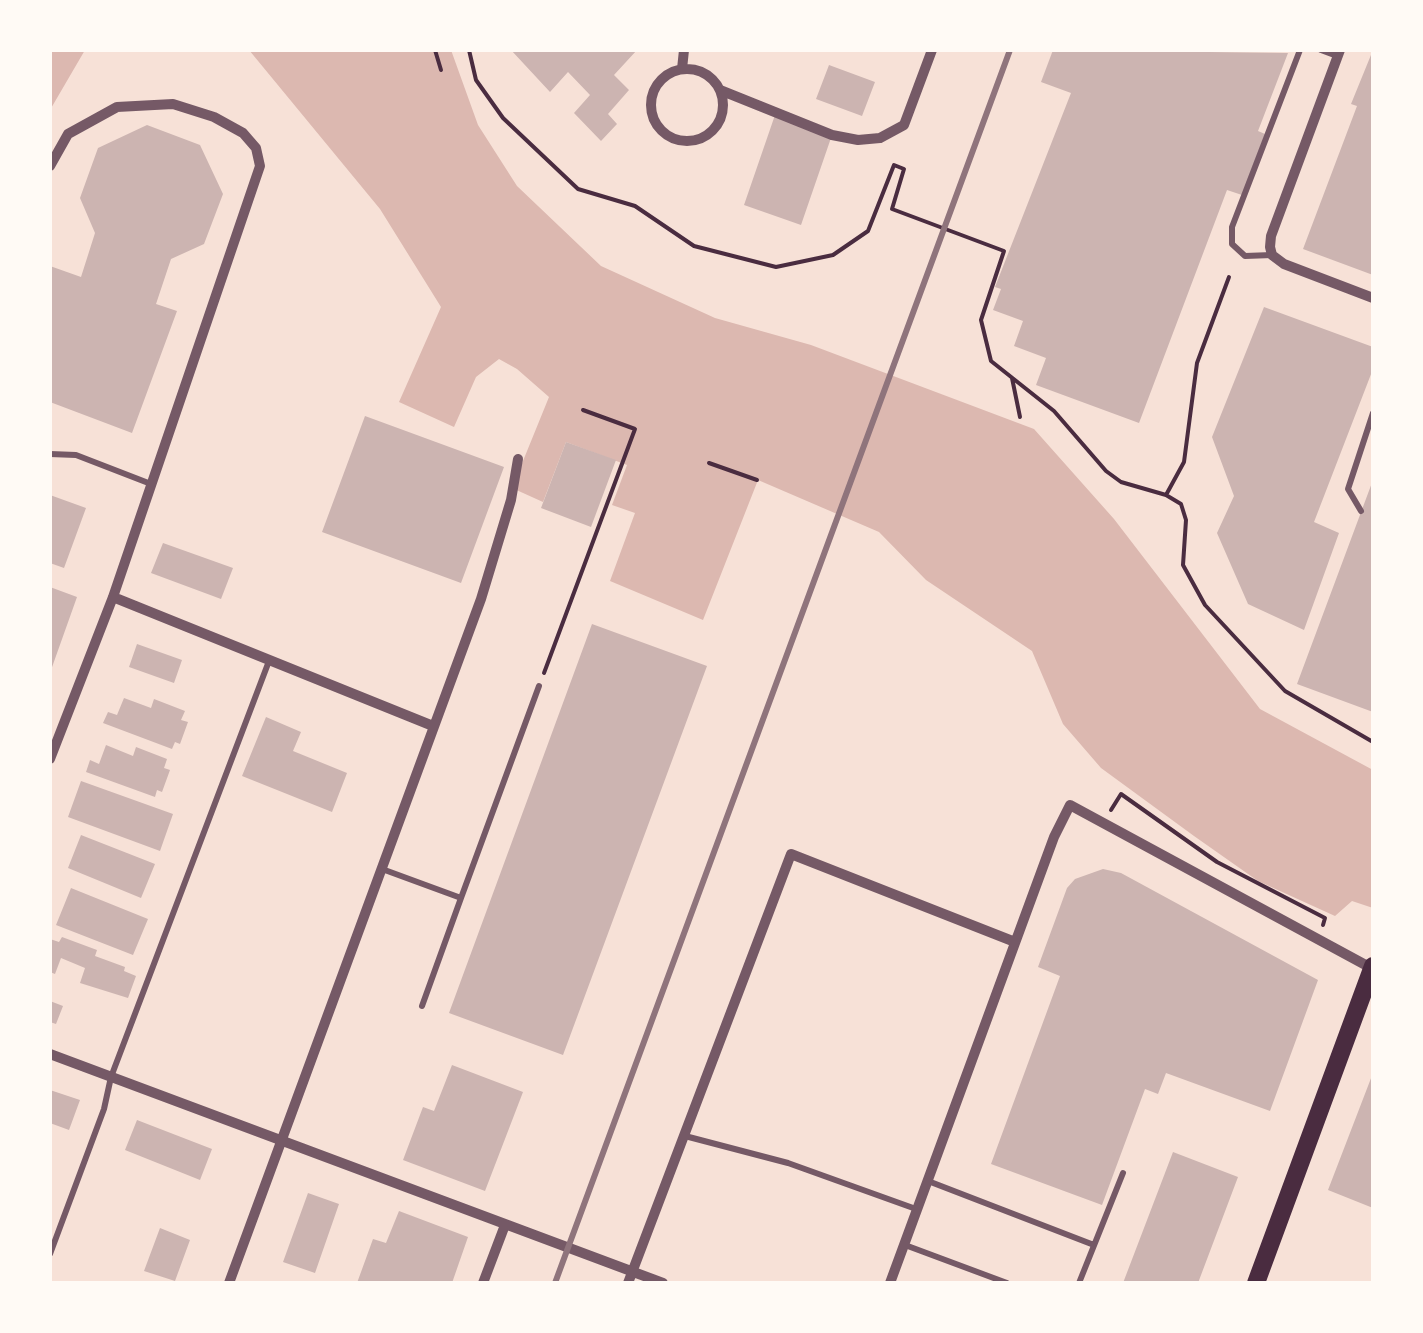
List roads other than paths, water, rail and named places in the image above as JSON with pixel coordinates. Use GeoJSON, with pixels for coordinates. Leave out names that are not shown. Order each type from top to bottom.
{"type":"FeatureCollection","features":[{"type":"Feature","properties":{"kind":"main road"},"geometry":{"type":"LineString","coordinates":[[1256,1283],[1373,967]]}},
{"type":"Feature","properties":{"kind":"street"},"geometry":{"type":"LineString","coordinates":[[682,69],[684,50]]}},
{"type":"Feature","properties":{"kind":"street"},"geometry":{"type":"LineString","coordinates":[[720,90],[722,113],[710,133],[699,139],[675,139],[656,124],[651,101],[660,79],[682,69],[704,73],[720,90],[832,135],[858,140],[880,138],[904,125],[932,50]]}},
{"type":"Feature","properties":{"kind":"street"},"geometry":{"type":"LineString","coordinates":[[1339,53],[1270,236],[1272,255],[1284,264],[1373,298]]}},
{"type":"Feature","properties":{"kind":"street"},"geometry":{"type":"LineString","coordinates":[[50,166],[68,134],[117,107],[172,104],[214,117],[243,132],[256,148],[260,166],[113,596],[50,759]]}},
{"type":"Feature","properties":{"kind":"street"},"geometry":{"type":"LineString","coordinates":[[229,1283],[482,599],[511,500],[518,459]]}},
{"type":"Feature","properties":{"kind":"street"},"geometry":{"type":"LineString","coordinates":[[113,596],[433,726]]}},
{"type":"Feature","properties":{"kind":"street"},"geometry":{"type":"LineString","coordinates":[[890,1283],[1054,838],[1070,804],[1373,967]]}},
{"type":"Feature","properties":{"kind":"street"},"geometry":{"type":"LineString","coordinates":[[630,1277],[791,854],[1015,942]]}},
{"type":"Feature","properties":{"kind":"street"},"geometry":{"type":"LineString","coordinates":[[50,1054],[505,1225],[630,1277],[664,1283]]}},
{"type":"Feature","properties":{"kind":"street"},"geometry":{"type":"LineString","coordinates":[[484,1283],[505,1225]]}},
{"type":"Feature","properties":{"kind":"lane"},"geometry":{"type":"LineString","coordinates":[[1272,255],[1245,256],[1232,244],[1232,227],[1300,50]]}},
{"type":"Feature","properties":{"kind":"lane"},"geometry":{"type":"LineString","coordinates":[[1321,50],[1339,53]]}},
{"type":"Feature","properties":{"kind":"lane"},"geometry":{"type":"LineString","coordinates":[[1361,512],[1348,489],[1373,413]]}},
{"type":"Feature","properties":{"kind":"lane"},"geometry":{"type":"LineString","coordinates":[[50,454],[76,455],[152,484]]}},
{"type":"Feature","properties":{"kind":"lane"},"geometry":{"type":"LineString","coordinates":[[50,1254],[104,1109],[112,1077],[269,660]]}},
{"type":"Feature","properties":{"kind":"lane"},"geometry":{"type":"LineString","coordinates":[[422,1006],[539,686]]}},
{"type":"Feature","properties":{"kind":"lane"},"geometry":{"type":"LineString","coordinates":[[381,869],[462,898]]}},
{"type":"Feature","properties":{"kind":"lane"},"geometry":{"type":"LineString","coordinates":[[684,1136],[788,1163],[918,1210]]}},
{"type":"Feature","properties":{"kind":"lane"},"geometry":{"type":"LineString","coordinates":[[1079,1283],[1123,1173]]}},
{"type":"Feature","properties":{"kind":"lane"},"geometry":{"type":"LineString","coordinates":[[928,1181],[1094,1244]]}},
{"type":"Feature","properties":{"kind":"lane"},"geometry":{"type":"LineString","coordinates":[[905,1244],[1007,1283]]}},
{"type":"Feature","properties":{"kind":"railway"},"geometry":{"type":"LineString","coordinates":[[555,1283],[1010,50]]}}]}
